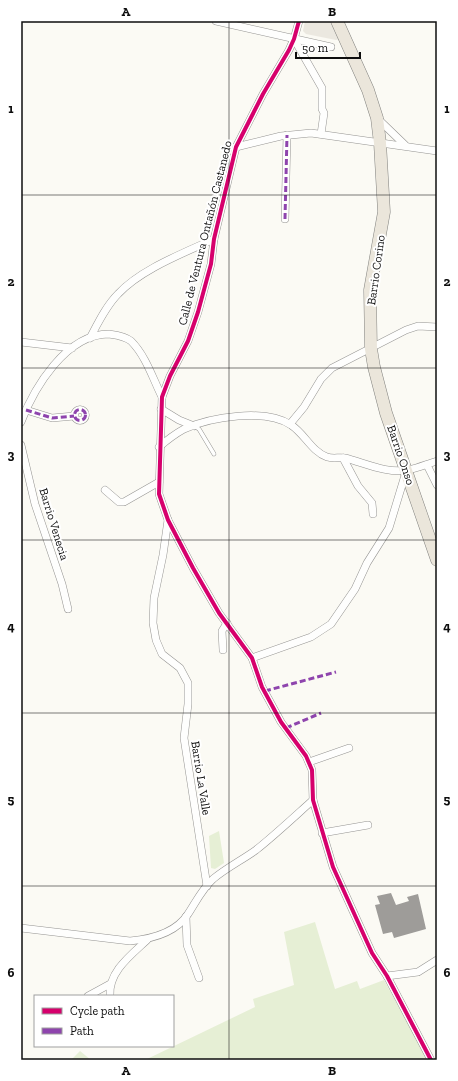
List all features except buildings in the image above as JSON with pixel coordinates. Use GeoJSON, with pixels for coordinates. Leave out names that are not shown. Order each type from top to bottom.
{"type":"FeatureCollection","features":[{"type":"Feature","properties":{"kind":"main road","name":"Barrio Corino"},"geometry":{"type":"LineString","coordinates":[[337,21],[362,75],[377,118],[380,139],[384,212],[370,290],[371,349]]}},
{"type":"Feature","properties":{"kind":"main road","name":"Barrio Onso"},"geometry":{"type":"LineString","coordinates":[[371,349],[378,385],[437,560]]}},
{"type":"Feature","properties":{"kind":"street"},"geometry":{"type":"LineString","coordinates":[[216,21],[332,48]]}},
{"type":"Feature","properties":{"kind":"street","name":"Calle de Ventura Ontañón Castanedo"},"geometry":{"type":"LineString","coordinates":[[299,21],[294,39],[255,108],[236,147],[214,239],[211,264],[198,312],[188,341],[170,376],[162,397],[159,447],[159,494],[168,520],[193,568],[227,623],[252,658],[262,687],[278,716],[298,742],[308,762],[313,782],[313,800],[333,867],[372,953],[387,976],[430,1060]]}},
{"type":"Feature","properties":{"kind":"street"},"geometry":{"type":"LineString","coordinates":[[294,39],[322,88],[322,109],[324,113],[321,134]]}},
{"type":"Feature","properties":{"kind":"street"},"geometry":{"type":"LineString","coordinates":[[377,118],[405,146]]}},
{"type":"Feature","properties":{"kind":"street"},"geometry":{"type":"LineString","coordinates":[[236,147],[287,135],[311,133],[380,139],[405,146],[437,151]]}},
{"type":"Feature","properties":{"kind":"street"},"geometry":{"type":"LineString","coordinates":[[380,139],[394,134]]}},
{"type":"Feature","properties":{"kind":"street"},"geometry":{"type":"LineString","coordinates":[[285,219],[287,135]]}},
{"type":"Feature","properties":{"kind":"street"},"geometry":{"type":"LineString","coordinates":[[90,338],[104,312],[118,294],[130,284],[155,268],[214,239]]}},
{"type":"Feature","properties":{"kind":"street"},"geometry":{"type":"LineString","coordinates":[[290,424],[304,407],[321,379],[332,368],[406,330],[418,326],[437,328]]}},
{"type":"Feature","properties":{"kind":"street"},"geometry":{"type":"LineString","coordinates":[[21,422],[40,383],[56,363],[72,348],[100,334],[114,334],[125,337],[131,341],[143,358],[162,397]]}},
{"type":"Feature","properties":{"kind":"street"},"geometry":{"type":"LineString","coordinates":[[21,342],[72,348]]}},
{"type":"Feature","properties":{"kind":"street"},"geometry":{"type":"LineString","coordinates":[[161,409],[179,420],[194,426]]}},
{"type":"Feature","properties":{"kind":"street"},"geometry":{"type":"LineString","coordinates":[[26,410],[52,418],[74,416]]}},
{"type":"Feature","properties":{"kind":"street"},"geometry":{"type":"LineString","coordinates":[[159,447],[184,430],[222,418],[242,416],[265,417],[290,424],[321,454],[328,457],[344,458],[372,467],[395,471],[407,470],[437,462]]}},
{"type":"Feature","properties":{"kind":"street","name":"Barrio Venecia"},"geometry":{"type":"LineString","coordinates":[[21,445],[35,504],[62,584],[68,609]]}},
{"type":"Feature","properties":{"kind":"street"},"geometry":{"type":"LineString","coordinates":[[344,458],[358,486],[372,503],[373,514]]}},
{"type":"Feature","properties":{"kind":"street"},"geometry":{"type":"LineString","coordinates":[[427,465],[437,485]]}},
{"type":"Feature","properties":{"kind":"street"},"geometry":{"type":"LineString","coordinates":[[252,658],[311,637],[331,624],[346,603],[389,528],[407,470]]}},
{"type":"Feature","properties":{"kind":"street"},"geometry":{"type":"LineString","coordinates":[[105,490],[119,502],[124,502],[159,482]]}},
{"type":"Feature","properties":{"kind":"street","name":"Barrio La Valle"},"geometry":{"type":"LineString","coordinates":[[168,520],[163,555],[154,598],[153,623],[156,640],[162,654],[180,668],[188,683],[184,744],[207,886]]}},
{"type":"Feature","properties":{"kind":"street"},"geometry":{"type":"LineString","coordinates":[[223,650],[222,631],[227,623]]}},
{"type":"Feature","properties":{"kind":"street"},"geometry":{"type":"LineString","coordinates":[[308,762],[349,748]]}},
{"type":"Feature","properties":{"kind":"street"},"geometry":{"type":"LineString","coordinates":[[21,928],[130,941],[147,940],[165,933],[186,917],[198,896],[213,879],[277,833],[313,800]]}},
{"type":"Feature","properties":{"kind":"street"},"geometry":{"type":"LineString","coordinates":[[322,833],[368,825]]}},
{"type":"Feature","properties":{"kind":"street"},"geometry":{"type":"LineString","coordinates":[[186,917],[187,945],[199,978]]}},
{"type":"Feature","properties":{"kind":"street"},"geometry":{"type":"LineString","coordinates":[[110,995],[110,984],[114,975],[147,940]]}},
{"type":"Feature","properties":{"kind":"street"},"geometry":{"type":"LineString","coordinates":[[387,976],[418,972],[437,960]]}},
{"type":"Feature","properties":{"kind":"street"},"geometry":{"type":"LineString","coordinates":[[90,995],[110,984]]}},
{"type":"Feature","properties":{"kind":"lane"},"geometry":{"type":"LineString","coordinates":[[194,426],[199,429],[214,454]]}},
{"type":"Feature","properties":{"kind":"green space"},"geometry":{"type":"Polygon","coordinates":[[[219,831],[224,863],[215,869],[211,868],[209,836],[219,831]]]}},
{"type":"Feature","properties":{"kind":"green space"},"geometry":{"type":"Polygon","coordinates":[[[315,922],[335,989],[357,981],[360,989],[384,980],[428,1060],[145,1060],[255,1007],[253,999],[294,985],[284,932],[315,922]]]}},
{"type":"Feature","properties":{"kind":"green space"},"geometry":{"type":"Polygon","coordinates":[[[80,1051],[91,1060],[71,1060],[80,1051]]]}},
{"type":"Feature","properties":{"kind":"shaded area"},"geometry":{"type":"Polygon","coordinates":[[[305,21],[332,21],[340,39],[336,40],[306,34],[303,31],[305,21]]]}},
{"type":"Feature","properties":{"kind":"marked path"},"geometry":{"type":"LineString","coordinates":[[285,219],[287,135]]}},
{"type":"Feature","properties":{"kind":"marked path"},"geometry":{"type":"LineString","coordinates":[[26,410],[52,418],[74,416]]}},
{"type":"Feature","properties":{"kind":"marked path"},"geometry":{"type":"LineString","coordinates":[[78,410],[82,410],[84,411],[85,415],[84,419],[78,420],[75,417],[75,413],[78,410]]}},
{"type":"Feature","properties":{"kind":"marked path"},"geometry":{"type":"LineString","coordinates":[[265,691],[336,672]]}},
{"type":"Feature","properties":{"kind":"marked path"},"geometry":{"type":"LineString","coordinates":[[286,728],[321,713]]}},
{"type":"Feature","properties":{"kind":"cycle path"},"geometry":{"type":"LineString","coordinates":[[299,21],[289,50],[263,94],[236,147],[214,239],[211,264],[198,312],[188,341],[170,376],[162,397],[159,494],[168,520],[193,568],[219,613],[252,658],[262,687],[281,722],[306,756],[312,770],[313,800],[333,867],[372,953],[387,976],[431,1060]]}}]}
